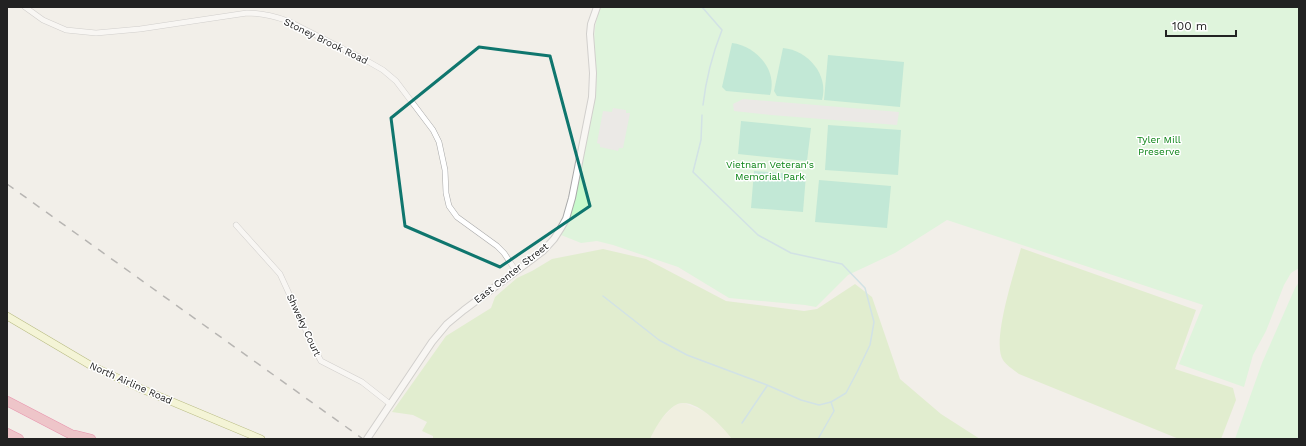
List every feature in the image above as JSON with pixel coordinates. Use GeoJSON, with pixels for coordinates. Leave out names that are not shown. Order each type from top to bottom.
{"type":"FeatureCollection","features":[{"type":"Feature","properties":{"kind":"highway"},"geometry":{"type":"LineString","coordinates":[[7,401],[76,437],[91,439]]}},
{"type":"Feature","properties":{"kind":"highway"},"geometry":{"type":"LineString","coordinates":[[7,433],[19,439]]}},
{"type":"Feature","properties":{"kind":"main road","name":"North Airline Road"},"geometry":{"type":"LineString","coordinates":[[7,316],[90,365],[137,387],[261,439]]}},
{"type":"Feature","properties":{"kind":"street","name":"Stoney Brook Road"},"geometry":{"type":"LineString","coordinates":[[25,7],[43,20],[66,30],[96,33],[247,13],[260,13],[275,16],[288,21],[369,62],[383,70],[396,81],[433,130],[443,155],[446,170],[446,193],[450,206],[456,217],[497,246],[504,253],[516,271]]}},
{"type":"Feature","properties":{"kind":"street","name":"East Center Street"},"geometry":{"type":"LineString","coordinates":[[367,439],[432,342],[447,324],[549,245],[561,228],[569,210],[592,97],[593,73],[590,34],[591,24],[597,7]]}},
{"type":"Feature","properties":{"kind":"street","name":"Shweky Court"},"geometry":{"type":"LineString","coordinates":[[236,224],[280,274],[321,361],[362,382],[390,404]]}},
{"type":"Feature","properties":{"kind":"highlighted area"},"geometry":{"type":"Polygon","coordinates":[[[479,47],[550,56],[590,206],[500,267],[405,226],[391,118],[479,47]]]}},
{"type":"Feature","properties":{"kind":"green space"},"geometry":{"type":"Polygon","coordinates":[[[601,7],[1299,7],[1299,268],[1291,273],[1284,285],[1266,331],[1253,355],[1244,387],[1179,364],[1203,305],[947,220],[895,253],[848,275],[816,307],[729,298],[678,267],[613,245],[597,241],[581,243],[561,235],[568,222],[575,199],[596,90],[594,38],[597,18],[601,7]]]}},
{"type":"Feature","properties":{"kind":"green space"},"geometry":{"type":"Polygon","coordinates":[[[732,43],[749,49],[757,54],[763,61],[768,68],[771,77],[772,86],[770,95],[726,91],[722,87],[732,43]]]}},
{"type":"Feature","properties":{"kind":"green space"},"geometry":{"type":"Polygon","coordinates":[[[783,48],[801,53],[814,65],[822,82],[822,100],[777,96],[774,91],[783,48]]]}},
{"type":"Feature","properties":{"kind":"green space"},"geometry":{"type":"Polygon","coordinates":[[[828,55],[904,62],[900,107],[824,100],[828,55]]]}},
{"type":"Feature","properties":{"kind":"green space"},"geometry":{"type":"Polygon","coordinates":[[[741,121],[811,128],[807,161],[738,154],[741,121]]]}},
{"type":"Feature","properties":{"kind":"green space"},"geometry":{"type":"Polygon","coordinates":[[[828,125],[901,130],[898,175],[825,170],[828,125]]]}},
{"type":"Feature","properties":{"kind":"green space"},"geometry":{"type":"Polygon","coordinates":[[[754,171],[806,175],[803,212],[751,208],[754,171]]]}},
{"type":"Feature","properties":{"kind":"green space"},"geometry":{"type":"Polygon","coordinates":[[[819,180],[891,186],[887,228],[815,222],[819,180]]]}},
{"type":"Feature","properties":{"kind":"green space"},"geometry":{"type":"Polygon","coordinates":[[[1021,248],[1196,310],[1175,369],[1233,388],[1236,400],[1221,439],[1179,439],[1019,374],[1006,364],[1000,351],[1002,322],[1021,248]]]}},
{"type":"Feature","properties":{"kind":"green space"},"geometry":{"type":"Polygon","coordinates":[[[603,249],[646,259],[726,301],[804,311],[817,309],[855,284],[872,297],[900,379],[941,414],[980,439],[732,439],[714,419],[698,407],[681,403],[674,406],[666,413],[650,439],[433,439],[433,436],[422,431],[427,422],[413,415],[392,412],[446,336],[491,308],[495,297],[517,278],[552,259],[603,249]]]}},
{"type":"Feature","properties":{"kind":"green space"},"geometry":{"type":"Polygon","coordinates":[[[1299,282],[1299,439],[1235,439],[1262,363],[1299,282]]]}},
{"type":"Feature","properties":{"kind":"green space"},"geometry":{"type":"Polygon","coordinates":[[[684,403],[708,413],[732,439],[650,439],[659,421],[675,405],[684,403]]]}},
{"type":"Feature","properties":{"kind":"shaded area"},"geometry":{"type":"Polygon","coordinates":[[[743,99],[899,112],[897,125],[734,111],[733,104],[743,99]]]}},
{"type":"Feature","properties":{"kind":"shaded area"},"geometry":{"type":"Polygon","coordinates":[[[613,108],[626,110],[626,113],[630,113],[623,148],[619,148],[618,151],[600,147],[600,144],[597,143],[603,111],[612,112],[613,108]]]}},
{"type":"Feature","properties":{"kind":"waterway"},"geometry":{"type":"LineString","coordinates":[[702,7],[722,30],[710,67],[703,105]]}},
{"type":"Feature","properties":{"kind":"waterway"},"geometry":{"type":"LineString","coordinates":[[702,115],[701,140],[693,172],[758,235],[791,253],[842,264],[865,288],[874,322],[870,345],[846,393],[831,402],[834,411],[818,439]]}},
{"type":"Feature","properties":{"kind":"waterway"},"geometry":{"type":"LineString","coordinates":[[603,296],[659,340],[687,355],[767,385],[801,400],[819,405],[831,402]]}},
{"type":"Feature","properties":{"kind":"waterway"},"geometry":{"type":"LineString","coordinates":[[742,423],[767,386]]}},
{"type":"Feature","properties":{"kind":"railway"},"geometry":{"type":"LineString","coordinates":[[7,184],[363,439]]}},
{"type":"Feature","properties":{"kind":"park label","name":"Tyler Mill Preserve"},"geometry":{"type":"Point","coordinates":[1159,144]}},
{"type":"Feature","properties":{"kind":"park label","name":"Vietnam Veteran's Memorial Park"},"geometry":{"type":"Point","coordinates":[770,170]}}]}
